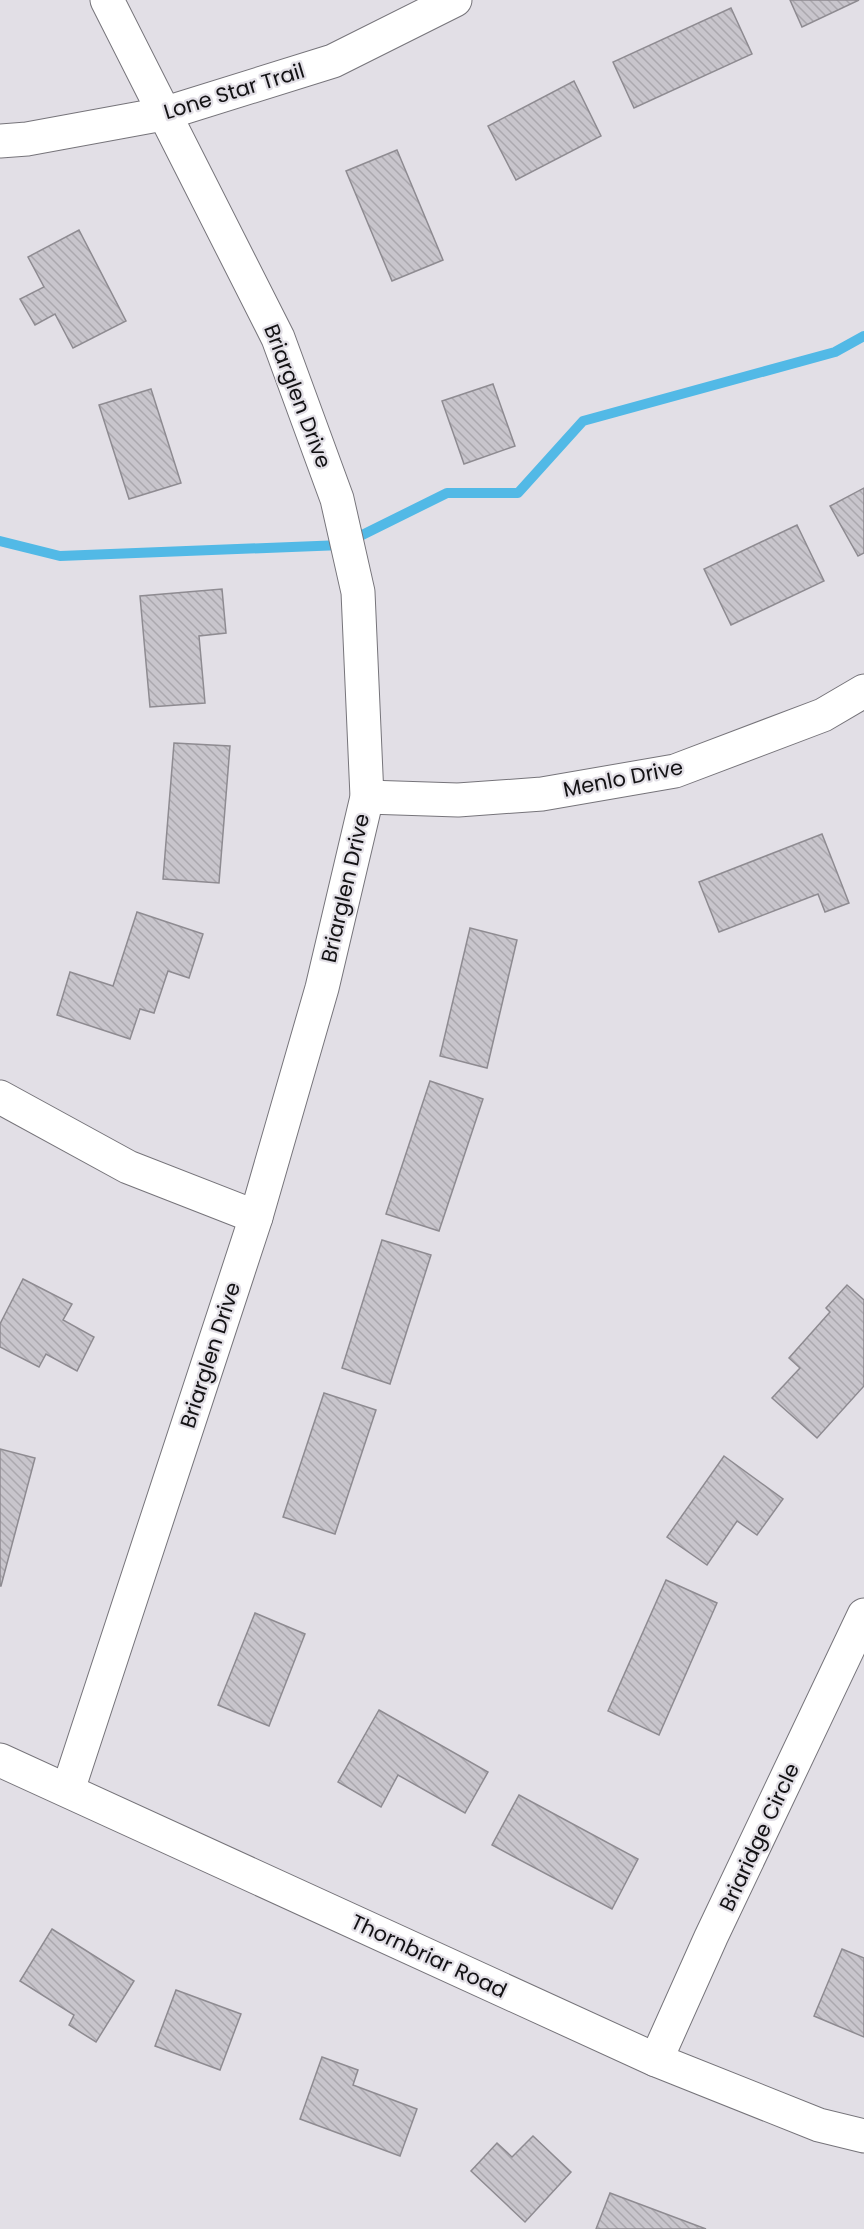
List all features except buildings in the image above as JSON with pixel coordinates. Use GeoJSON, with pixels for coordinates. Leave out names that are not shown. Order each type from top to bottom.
{"type":"FeatureCollection","features":[{"type":"Feature","properties":{"kind":"street","name":"Briarglen Drive"},"geometry":{"type":"LineString","coordinates":[[68,1790],[256,1217],[322,988],[367,797],[358,592],[337,500],[278,338],[107,0]]}},
{"type":"Feature","properties":{"kind":"street","name":"Lone Star Trail"},"geometry":{"type":"LineString","coordinates":[[0,141],[27,139],[163,114],[333,61],[455,0]]}},
{"type":"Feature","properties":{"kind":"street","name":"Menlo Drive"},"geometry":{"type":"LineString","coordinates":[[367,797],[458,800],[542,794],[675,771],[823,716],[864,691]]}},
{"type":"Feature","properties":{"kind":"street"},"geometry":{"type":"LineString","coordinates":[[0,1097],[128,1167],[256,1217]]}},
{"type":"Feature","properties":{"kind":"street","name":"Briaridge Circle"},"geometry":{"type":"LineString","coordinates":[[656,2060],[711,1936],[864,1616]]}},
{"type":"Feature","properties":{"kind":"street","name":"Thornbriar Road"},"geometry":{"type":"LineString","coordinates":[[0,1761],[68,1790],[656,2060],[819,2125],[864,2136]]}},
{"type":"Feature","properties":{"kind":"waterway"},"geometry":{"type":"LineString","coordinates":[[0,541],[60,556],[342,545],[447,493],[518,493],[583,421],[835,352],[864,336]]}}]}
